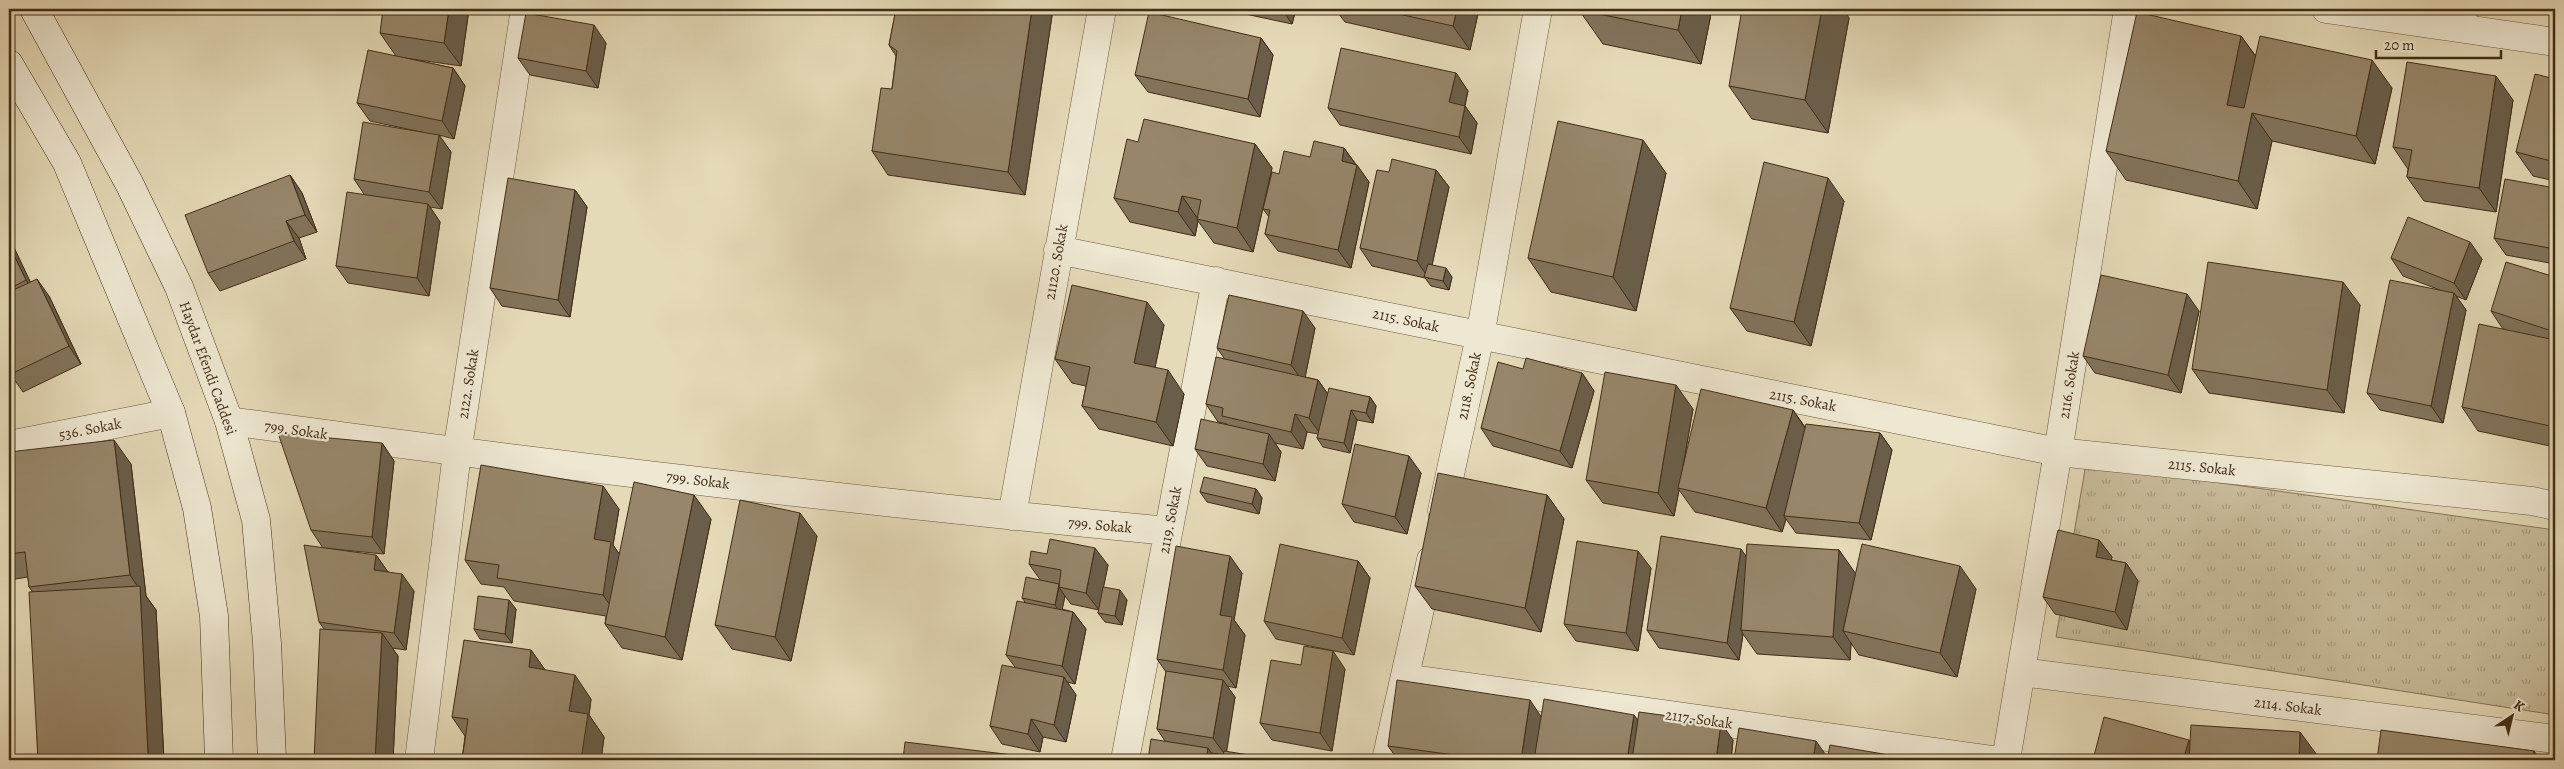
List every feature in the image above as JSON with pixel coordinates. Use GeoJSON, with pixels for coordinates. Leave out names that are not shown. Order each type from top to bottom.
{"type":"FeatureCollection","features":[{"type":"Feature","properties":{"kind":"street","name":"Haydar Efendi Caddesi"},"geometry":{"type":"LineString","coordinates":[[34,9],[130,185],[179,287],[229,421],[256,520],[267,643],[272,760]]}},
{"type":"Feature","properties":{"kind":"street","name":"2122. Sokak"},"geometry":{"type":"LineString","coordinates":[[419,760],[457,452],[525,9]]}},
{"type":"Feature","properties":{"kind":"street","name":"21120. Sokak"},"geometry":{"type":"LineString","coordinates":[[1012,516],[1102,9]]}},
{"type":"Feature","properties":{"kind":"street","name":"2118. Sokak"},"geometry":{"type":"LineString","coordinates":[[1386,760],[1480,336],[1538,9]]}},
{"type":"Feature","properties":{"kind":"street","name":"2116. Sokak"},"geometry":{"type":"LineString","coordinates":[[2006,760],[2058,452],[2128,9]]}},
{"type":"Feature","properties":{"kind":"street"},"geometry":{"type":"LineString","coordinates":[[2326,9],[2461,18],[2555,42]]}},
{"type":"Feature","properties":{"kind":"street"},"geometry":{"type":"LineString","coordinates":[[9,64],[67,164],[171,413],[197,508],[214,616],[219,760]]}},
{"type":"Feature","properties":{"kind":"street","name":"2115. Sokak"},"geometry":{"type":"LineString","coordinates":[[1058,250],[2058,452],[2522,500],[2555,506]]}},
{"type":"Feature","properties":{"kind":"street","name":"2119. Sokak"},"geometry":{"type":"LineString","coordinates":[[1125,760],[1216,281]]}},
{"type":"Feature","properties":{"kind":"street","name":"536. Sokak"},"geometry":{"type":"LineString","coordinates":[[9,445],[171,413]]}},
{"type":"Feature","properties":{"kind":"street","name":"799. Sokak"},"geometry":{"type":"LineString","coordinates":[[229,421],[457,452],[1012,516],[1168,531]]}},
{"type":"Feature","properties":{"kind":"street","name":"2114. Sokak"},"geometry":{"type":"LineString","coordinates":[[2022,672],[2555,739]]}},
{"type":"Feature","properties":{"kind":"street","name":"2117. Sokak"},"geometry":{"type":"LineString","coordinates":[[1405,678],[1993,760]]}},
{"type":"Feature","properties":{"kind":"green space"},"geometry":{"type":"Polygon","coordinates":[[[2086,464],[2555,530],[2555,715],[2056,637],[2086,464]]]}},
{"type":"Feature","properties":{"kind":"building"},"geometry":{"type":"Polygon","coordinates":[[[383,9],[449,9],[444,43],[380,33],[383,9]]]}},
{"type":"Feature","properties":{"kind":"building"},"geometry":{"type":"Polygon","coordinates":[[[896,9],[1032,9],[1008,172],[872,151],[881,88],[892,89],[897,51],[889,45],[896,9]]]}},
{"type":"Feature","properties":{"kind":"building"},"geometry":{"type":"Polygon","coordinates":[[[1376,9],[1457,9],[1453,26],[1376,9]]]}},
{"type":"Feature","properties":{"kind":"building"},"geometry":{"type":"Polygon","coordinates":[[[1580,9],[1682,9],[1678,30],[1580,9]]]}},
{"type":"Feature","properties":{"kind":"building"},"geometry":{"type":"Polygon","coordinates":[[[1742,9],[1822,9],[1805,100],[1729,86],[1742,9]]]}},
{"type":"Feature","properties":{"kind":"building"},"geometry":{"type":"Polygon","coordinates":[[[1149,12],[1261,38],[1248,99],[1135,75],[1149,12]]]}},
{"type":"Feature","properties":{"kind":"building"},"geometry":{"type":"Polygon","coordinates":[[[2137,12],[2241,36],[2227,105],[2244,108],[2260,36],[2372,60],[2356,136],[2252,113],[2238,181],[2106,151],[2137,12]]]}},
{"type":"Feature","properties":{"kind":"building"},"geometry":{"type":"Polygon","coordinates":[[[526,13],[594,25],[586,71],[518,58],[526,13]]]}},
{"type":"Feature","properties":{"kind":"building"},"geometry":{"type":"Polygon","coordinates":[[[1341,48],[1456,73],[1449,102],[1465,106],[1459,137],[1328,108],[1341,48]]]}},
{"type":"Feature","properties":{"kind":"building"},"geometry":{"type":"Polygon","coordinates":[[[368,50],[453,68],[442,121],[357,103],[368,50]]]}},
{"type":"Feature","properties":{"kind":"building"},"geometry":{"type":"Polygon","coordinates":[[[2407,62],[2496,76],[2479,188],[2407,177],[2412,150],[2393,147],[2407,62]]]}},
{"type":"Feature","properties":{"kind":"building"},"geometry":{"type":"Polygon","coordinates":[[[2535,74],[2555,79],[2555,162],[2516,152],[2535,74]]]}},
{"type":"Feature","properties":{"kind":"building"},"geometry":{"type":"Polygon","coordinates":[[[1144,119],[1255,144],[1237,228],[1197,219],[1201,200],[1182,196],[1178,212],[1114,198],[1127,139],[1138,142],[1144,119]]]}},
{"type":"Feature","properties":{"kind":"building"},"geometry":{"type":"Polygon","coordinates":[[[1558,121],[1643,140],[1613,277],[1528,258],[1558,121]]]}},
{"type":"Feature","properties":{"kind":"building"},"geometry":{"type":"Polygon","coordinates":[[[363,122],[439,135],[429,192],[354,179],[363,122]]]}},
{"type":"Feature","properties":{"kind":"building"},"geometry":{"type":"Polygon","coordinates":[[[1314,141],[1344,148],[1342,161],[1357,165],[1338,250],[1265,234],[1270,210],[1263,209],[1272,172],[1279,174],[1284,151],[1310,157],[1314,141]]]}},
{"type":"Feature","properties":{"kind":"building"},"geometry":{"type":"Polygon","coordinates":[[[1392,159],[1436,170],[1417,261],[1360,248],[1377,170],[1389,172],[1392,159]]]}},
{"type":"Feature","properties":{"kind":"building"},"geometry":{"type":"Polygon","coordinates":[[[1764,162],[1828,178],[1794,322],[1730,308],[1764,162]]]}},
{"type":"Feature","properties":{"kind":"building"},"geometry":{"type":"Polygon","coordinates":[[[290,175],[305,215],[286,221],[294,241],[208,273],[185,215],[290,175]]]}},
{"type":"Feature","properties":{"kind":"building"},"geometry":{"type":"Polygon","coordinates":[[[508,178],[575,190],[558,300],[490,288],[508,178]]]}},
{"type":"Feature","properties":{"kind":"building"},"geometry":{"type":"Polygon","coordinates":[[[2505,179],[2555,188],[2555,249],[2494,238],[2505,179]]]}},
{"type":"Feature","properties":{"kind":"building"},"geometry":{"type":"Polygon","coordinates":[[[347,192],[428,204],[417,278],[336,266],[347,192]]]}},
{"type":"Feature","properties":{"kind":"building"},"geometry":{"type":"Polygon","coordinates":[[[2408,217],[2470,242],[2454,283],[2391,258],[2408,217]]]}},
{"type":"Feature","properties":{"kind":"building"},"geometry":{"type":"Polygon","coordinates":[[[9,245],[26,280],[9,289],[9,245]]]}},
{"type":"Feature","properties":{"kind":"building"},"geometry":{"type":"Polygon","coordinates":[[[2208,262],[2343,282],[2327,390],[2192,369],[2208,262]]]}},
{"type":"Feature","properties":{"kind":"building"},"geometry":{"type":"Polygon","coordinates":[[[2506,262],[2555,277],[2555,332],[2491,311],[2506,262]]]}},
{"type":"Feature","properties":{"kind":"building"},"geometry":{"type":"Polygon","coordinates":[[[1428,264],[1446,268],[1443,281],[1424,277],[1428,264]]]}},
{"type":"Feature","properties":{"kind":"building"},"geometry":{"type":"Polygon","coordinates":[[[2101,275],[2187,294],[2168,375],[2083,356],[2101,275]]]}},
{"type":"Feature","properties":{"kind":"building"},"geometry":{"type":"Polygon","coordinates":[[[37,279],[69,346],[11,374],[9,371],[9,292],[37,279]]]}},
{"type":"Feature","properties":{"kind":"building"},"geometry":{"type":"Polygon","coordinates":[[[2390,280],[2454,293],[2431,406],[2367,393],[2390,280]]]}},
{"type":"Feature","properties":{"kind":"building"},"geometry":{"type":"Polygon","coordinates":[[[1072,285],[1147,302],[1134,363],[1168,370],[1156,422],[1082,406],[1090,367],[1055,359],[1072,285]]]}},
{"type":"Feature","properties":{"kind":"building"},"geometry":{"type":"Polygon","coordinates":[[[1229,295],[1303,311],[1291,365],[1217,348],[1229,295]]]}},
{"type":"Feature","properties":{"kind":"building"},"geometry":{"type":"Polygon","coordinates":[[[2479,324],[2555,340],[2555,427],[2462,407],[2479,324]]]}},
{"type":"Feature","properties":{"kind":"building"},"geometry":{"type":"Polygon","coordinates":[[[1216,357],[1318,380],[1309,418],[1295,414],[1291,432],[1222,416],[1223,408],[1206,404],[1216,357]]]}},
{"type":"Feature","properties":{"kind":"building"},"geometry":{"type":"Polygon","coordinates":[[[1526,358],[1582,373],[1560,451],[1481,428],[1498,362],[1523,369],[1526,358]]]}},
{"type":"Feature","properties":{"kind":"building"},"geometry":{"type":"Polygon","coordinates":[[[1605,372],[1676,385],[1658,493],[1586,480],[1605,372]]]}},
{"type":"Feature","properties":{"kind":"building"},"geometry":{"type":"Polygon","coordinates":[[[1329,388],[1370,397],[1366,413],[1351,410],[1344,443],[1317,438],[1329,388]]]}},
{"type":"Feature","properties":{"kind":"building"},"geometry":{"type":"Polygon","coordinates":[[[1701,389],[1793,410],[1766,508],[1678,488],[1701,389]]]}},
{"type":"Feature","properties":{"kind":"building"},"geometry":{"type":"Polygon","coordinates":[[[1201,419],[1269,434],[1263,464],[1195,449],[1201,419]]]}},
{"type":"Feature","properties":{"kind":"building"},"geometry":{"type":"Polygon","coordinates":[[[1806,424],[1880,433],[1859,523],[1784,516],[1806,424]]]}},
{"type":"Feature","properties":{"kind":"building"},"geometry":{"type":"Polygon","coordinates":[[[278,433],[382,443],[372,537],[311,530],[278,433]]]}},
{"type":"Feature","properties":{"kind":"building"},"geometry":{"type":"Polygon","coordinates":[[[114,440],[130,575],[29,587],[25,552],[9,554],[9,452],[114,440]]]}},
{"type":"Feature","properties":{"kind":"building"},"geometry":{"type":"Polygon","coordinates":[[[1355,444],[1409,456],[1395,517],[1342,504],[1355,444]]]}},
{"type":"Feature","properties":{"kind":"building"},"geometry":{"type":"Polygon","coordinates":[[[481,465],[603,486],[594,539],[611,542],[603,595],[497,578],[499,565],[465,560],[481,465]]]}},
{"type":"Feature","properties":{"kind":"building"},"geometry":{"type":"Polygon","coordinates":[[[1438,473],[1547,495],[1525,608],[1415,586],[1438,473]]]}},
{"type":"Feature","properties":{"kind":"building"},"geometry":{"type":"Polygon","coordinates":[[[1204,477],[1256,489],[1252,504],[1200,492],[1204,477]]]}},
{"type":"Feature","properties":{"kind":"building"},"geometry":{"type":"Polygon","coordinates":[[[634,482],[694,495],[665,637],[605,624],[634,482]]]}},
{"type":"Feature","properties":{"kind":"building"},"geometry":{"type":"Polygon","coordinates":[[[740,500],[800,513],[775,637],[715,625],[740,500]]]}},
{"type":"Feature","properties":{"kind":"building"},"geometry":{"type":"Polygon","coordinates":[[[2058,530],[2099,540],[2096,557],[2126,563],[2115,612],[2043,597],[2058,530]]]}},
{"type":"Feature","properties":{"kind":"building"},"geometry":{"type":"Polygon","coordinates":[[[1661,536],[1741,549],[1727,643],[1647,630],[1661,536]]]}},
{"type":"Feature","properties":{"kind":"building"},"geometry":{"type":"Polygon","coordinates":[[[1050,539],[1095,548],[1086,593],[1059,587],[1061,570],[1029,564],[1031,551],[1047,554],[1050,539]]]}},
{"type":"Feature","properties":{"kind":"building"},"geometry":{"type":"Polygon","coordinates":[[[1577,541],[1638,551],[1626,633],[1564,624],[1577,541]]]}},
{"type":"Feature","properties":{"kind":"building"},"geometry":{"type":"Polygon","coordinates":[[[1280,544],[1358,561],[1342,638],[1264,621],[1280,544]]]}},
{"type":"Feature","properties":{"kind":"building"},"geometry":{"type":"Polygon","coordinates":[[[1747,544],[1839,550],[1833,637],[1741,630],[1747,544]]]}},
{"type":"Feature","properties":{"kind":"building"},"geometry":{"type":"Polygon","coordinates":[[[1862,544],[1960,566],[1940,653],[1843,631],[1862,544]]]}},
{"type":"Feature","properties":{"kind":"building"},"geometry":{"type":"Polygon","coordinates":[[[304,545],[376,555],[374,570],[402,574],[394,633],[319,622],[304,545]]]}},
{"type":"Feature","properties":{"kind":"building"},"geometry":{"type":"Polygon","coordinates":[[[1176,546],[1230,556],[1220,615],[1232,617],[1223,670],[1157,659],[1176,546]]]}},
{"type":"Feature","properties":{"kind":"building"},"geometry":{"type":"Polygon","coordinates":[[[1026,577],[1059,584],[1055,605],[1022,598],[1026,577]]]}},
{"type":"Feature","properties":{"kind":"building"},"geometry":{"type":"Polygon","coordinates":[[[140,586],[148,755],[38,760],[29,592],[140,586]]]}},
{"type":"Feature","properties":{"kind":"building"},"geometry":{"type":"Polygon","coordinates":[[[1103,587],[1120,590],[1115,616],[1098,613],[1103,587]]]}},
{"type":"Feature","properties":{"kind":"building"},"geometry":{"type":"Polygon","coordinates":[[[478,596],[509,600],[505,634],[474,629],[478,596]]]}},
{"type":"Feature","properties":{"kind":"building"},"geometry":{"type":"Polygon","coordinates":[[[1017,601],[1073,612],[1062,666],[1006,655],[1017,601]]]}},
{"type":"Feature","properties":{"kind":"building"},"geometry":{"type":"Polygon","coordinates":[[[320,629],[382,633],[375,760],[314,760],[320,629]]]}},
{"type":"Feature","properties":{"kind":"building"},"geometry":{"type":"Polygon","coordinates":[[[464,640],[531,650],[529,667],[575,675],[569,711],[588,714],[581,760],[462,760],[468,719],[452,717],[464,640]]]}},
{"type":"Feature","properties":{"kind":"building"},"geometry":{"type":"Polygon","coordinates":[[[1304,646],[1333,651],[1320,733],[1260,723],[1271,660],[1301,665],[1304,646]]]}},
{"type":"Feature","properties":{"kind":"building"},"geometry":{"type":"Polygon","coordinates":[[[1002,665],[1064,677],[1054,725],[1031,719],[1028,734],[990,726],[1002,665]]]}},
{"type":"Feature","properties":{"kind":"building"},"geometry":{"type":"Polygon","coordinates":[[[1166,671],[1223,680],[1213,738],[1157,729],[1166,671]]]}},
{"type":"Feature","properties":{"kind":"building"},"geometry":{"type":"Polygon","coordinates":[[[1397,680],[1530,700],[1521,760],[1491,760],[1388,746],[1397,680]]]}},
{"type":"Feature","properties":{"kind":"building"},"geometry":{"type":"Polygon","coordinates":[[[1544,699],[1634,715],[1627,760],[1534,760],[1544,699]]]}},
{"type":"Feature","properties":{"kind":"building"},"geometry":{"type":"Polygon","coordinates":[[[1639,712],[1721,723],[1716,760],[1632,760],[1639,712]]]}},
{"type":"Feature","properties":{"kind":"building"},"geometry":{"type":"Polygon","coordinates":[[[2104,717],[2189,740],[2183,760],[2093,760],[2104,717]]]}},
{"type":"Feature","properties":{"kind":"building"},"geometry":{"type":"Polygon","coordinates":[[[2191,725],[2300,732],[2299,760],[2189,760],[2191,725]]]}},
{"type":"Feature","properties":{"kind":"building"},"geometry":{"type":"Polygon","coordinates":[[[1739,728],[1816,741],[1813,760],[1734,760],[1739,728]]]}},
{"type":"Feature","properties":{"kind":"building"},"geometry":{"type":"Polygon","coordinates":[[[2381,730],[2534,751],[2533,760],[2377,760],[2381,730]]]}},
{"type":"Feature","properties":{"kind":"building"},"geometry":{"type":"Polygon","coordinates":[[[1151,739],[1208,748],[1206,760],[1148,760],[1151,739]]]}},
{"type":"Feature","properties":{"kind":"building"},"geometry":{"type":"Polygon","coordinates":[[[905,742],[1046,759],[1046,760],[903,760],[905,742]]]}},
{"type":"Feature","properties":{"kind":"building"},"geometry":{"type":"Polygon","coordinates":[[[1830,745],[1919,760],[1827,760],[1830,745]]]}},
{"type":"Feature","properties":{"kind":"building"},"geometry":{"type":"Polygon","coordinates":[[[1224,751],[1281,760],[1222,760],[1224,751]]]}}]}
